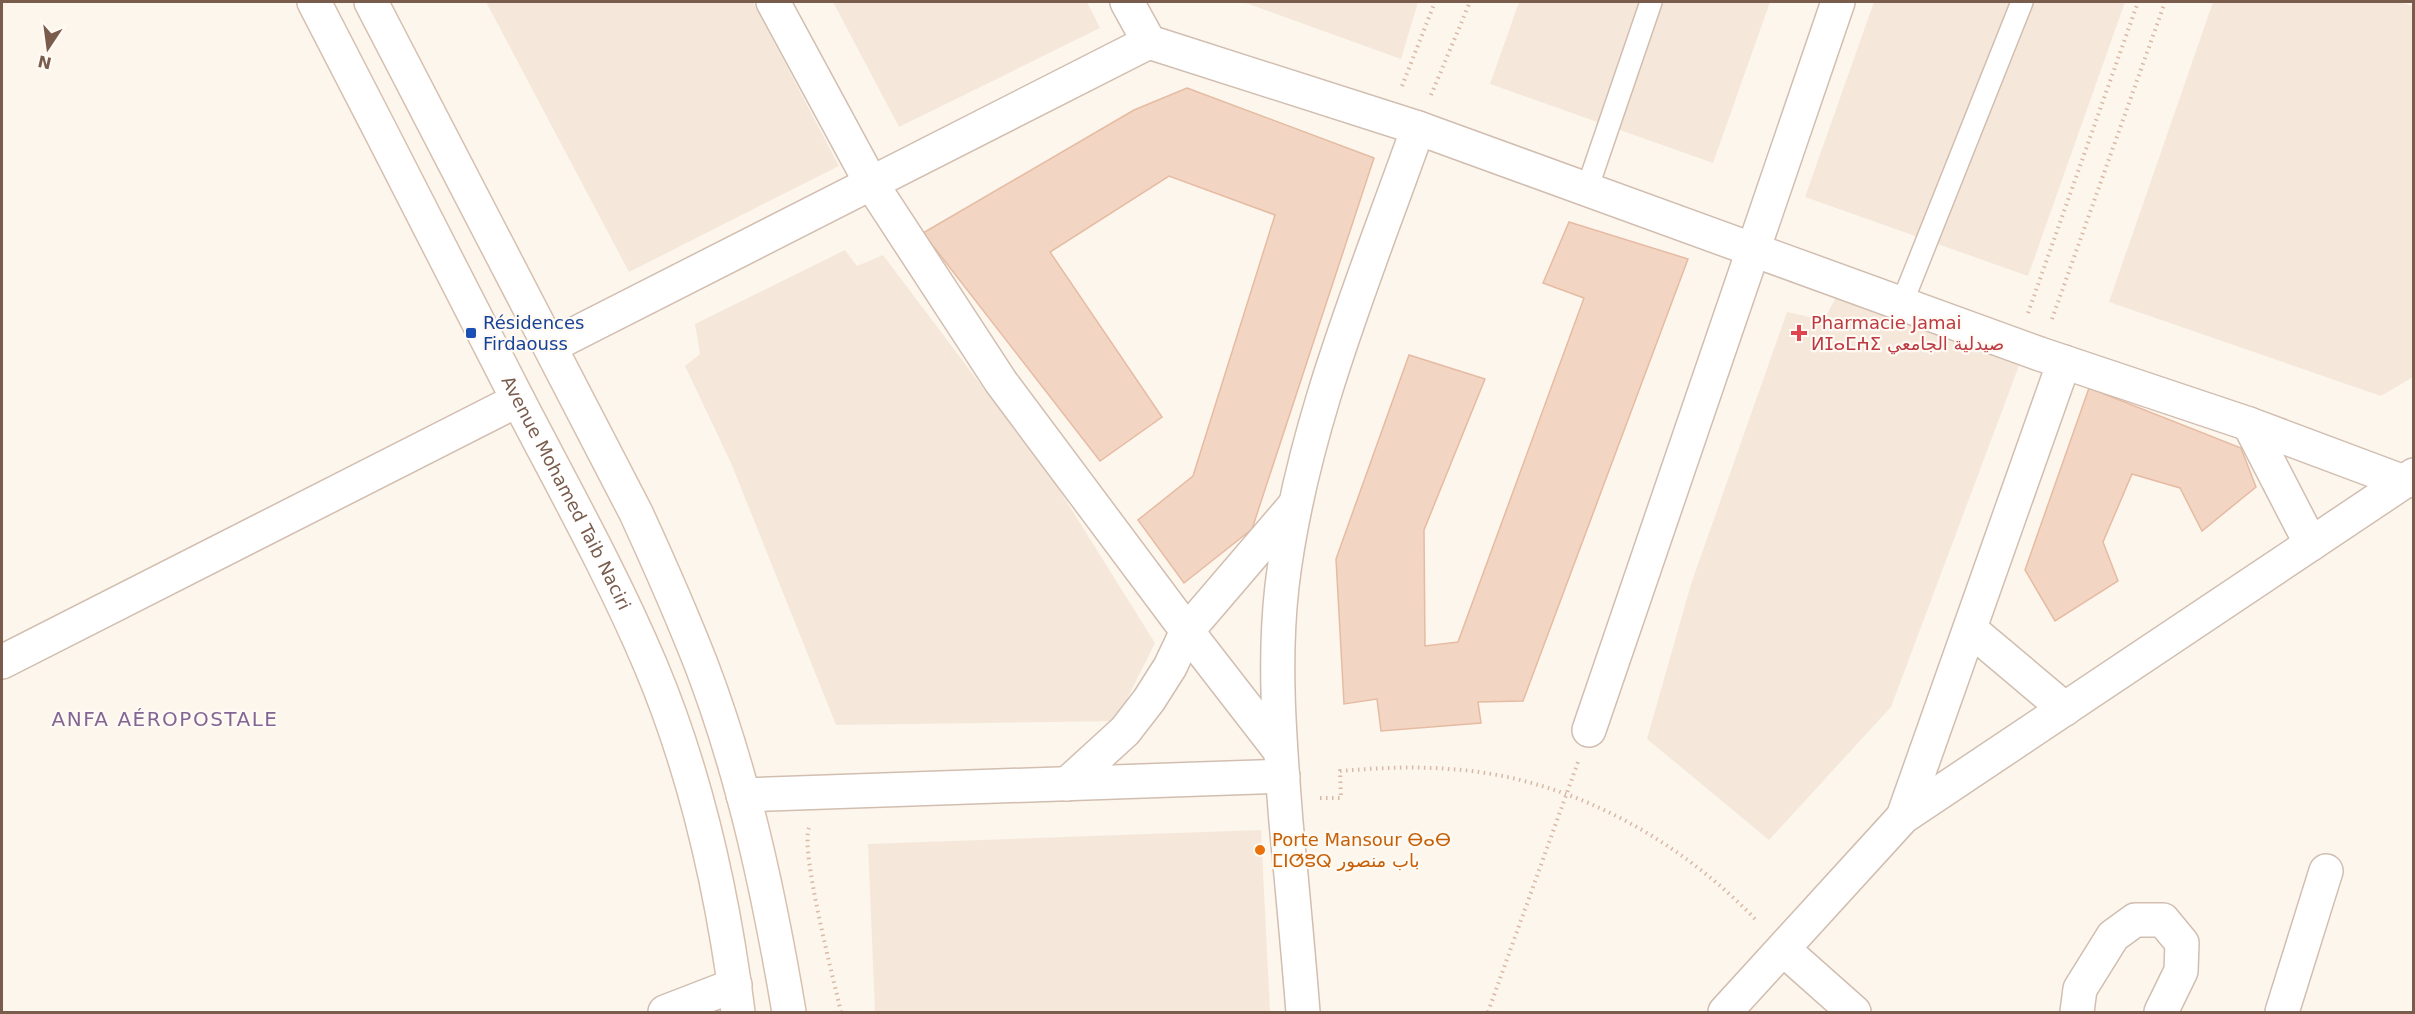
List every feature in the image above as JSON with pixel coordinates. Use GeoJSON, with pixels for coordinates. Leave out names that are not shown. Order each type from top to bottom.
{"type":"FeatureCollection","features":[{"type":"Feature","properties":{"kind":"street","name":"Avenue Mohamed Taib Naciri"},"geometry":{"type":"LineString","coordinates":[[314,2],[625,608],[674,727],[711,854],[737,999]]}},
{"type":"Feature","properties":{"kind":"street"},"geometry":{"type":"LineString","coordinates":[[371,2],[551,346],[636,513],[671,589],[702,666],[743,795],[774,921],[789,1012]]}},
{"type":"Feature","properties":{"kind":"street"},"geometry":{"type":"LineString","coordinates":[[773,2],[871,183],[1001,382],[1187,631],[1282,775]]}},
{"type":"Feature","properties":{"kind":"street"},"geometry":{"type":"LineString","coordinates":[[1127,2],[1149,42],[1404,125],[1754,248],[2040,353],[2409,478]]}},
{"type":"Feature","properties":{"kind":"street"},"geometry":{"type":"LineString","coordinates":[[1589,730],[1838,2]]}},
{"type":"Feature","properties":{"kind":"street"},"geometry":{"type":"LineString","coordinates":[[551,346],[1149,42]]}},
{"type":"Feature","properties":{"kind":"street"},"geometry":{"type":"LineString","coordinates":[[1303,1012],[1282,775],[1278,669],[1281,599],[1294,506],[1317,412],[1404,125]]}},
{"type":"Feature","properties":{"kind":"street"},"geometry":{"type":"LineString","coordinates":[[1903,817],[1970,629],[2040,353]]}},
{"type":"Feature","properties":{"kind":"street"},"geometry":{"type":"LineString","coordinates":[[2,662],[518,400]]}},
{"type":"Feature","properties":{"kind":"street"},"geometry":{"type":"LineString","coordinates":[[2249,424],[2311,544]]}},
{"type":"Feature","properties":{"kind":"street"},"geometry":{"type":"LineString","coordinates":[[1725,1012],[1903,817],[2409,478]]}},
{"type":"Feature","properties":{"kind":"street"},"geometry":{"type":"LineString","coordinates":[[1067,784],[1125,731],[1160,683],[1187,631],[1294,506]]}},
{"type":"Feature","properties":{"kind":"street"},"geometry":{"type":"LineString","coordinates":[[1970,629],[2065,709]]}},
{"type":"Feature","properties":{"kind":"street"},"geometry":{"type":"LineString","coordinates":[[743,795],[1282,775]]}},
{"type":"Feature","properties":{"kind":"street"},"geometry":{"type":"LineString","coordinates":[[2282,1012],[2326,871]]}},
{"type":"Feature","properties":{"kind":"street"},"geometry":{"type":"LineString","coordinates":[[2077,1012],[2080,989],[2113,936],[2135,920],[2163,920],[2182,943],[2181,971],[2161,1012]]}},
{"type":"Feature","properties":{"kind":"street"},"geometry":{"type":"LineString","coordinates":[[1783,949],[1854,1012]]}},
{"type":"Feature","properties":{"kind":"street"},"geometry":{"type":"LineString","coordinates":[[665,1012],[737,999]]}},
{"type":"Feature","properties":{"kind":"lane"},"geometry":{"type":"LineString","coordinates":[[1587,189],[1651,2]]}},
{"type":"Feature","properties":{"kind":"lane"},"geometry":{"type":"LineString","coordinates":[[1902,303],[2022,2]]}},
{"type":"Feature","properties":{"kind":"path"},"geometry":{"type":"LineString","coordinates":[[1404,125],[1435,2]]}},
{"type":"Feature","properties":{"kind":"path"},"geometry":{"type":"LineString","coordinates":[[1404,125],[1470,2]]}},
{"type":"Feature","properties":{"kind":"path"},"geometry":{"type":"LineString","coordinates":[[2040,353],[2138,2]]}},
{"type":"Feature","properties":{"kind":"path"},"geometry":{"type":"LineString","coordinates":[[2040,353],[2165,2]]}},
{"type":"Feature","properties":{"kind":"path"},"geometry":{"type":"LineString","coordinates":[[1488,1012],[1589,730]]}},
{"type":"Feature","properties":{"kind":"path"},"geometry":{"type":"LineString","coordinates":[[1282,775],[1341,798],[1340,771],[1393,767],[1452,769],[1510,778],[1566,794],[1619,816],[1667,845],[1712,878],[1783,949]]}},
{"type":"Feature","properties":{"kind":"path"},"geometry":{"type":"LineString","coordinates":[[814,823],[807,834],[813,884],[841,1012]]}},
{"type":"Feature","properties":{"kind":"shaded area"},"geometry":{"type":"Polygon","coordinates":[[[486,2],[753,2],[839,166],[629,272],[486,2]]]}},
{"type":"Feature","properties":{"kind":"shaded area"},"geometry":{"type":"Polygon","coordinates":[[[833,2],[1087,2],[1100,28],[899,127],[833,2]]]}},
{"type":"Feature","properties":{"kind":"shaded area"},"geometry":{"type":"Polygon","coordinates":[[[1243,2],[1418,2],[1401,59],[1243,2]]]}},
{"type":"Feature","properties":{"kind":"shaded area"},"geometry":{"type":"Polygon","coordinates":[[[1519,2],[1770,2],[1713,163],[1490,84],[1519,2]]]}},
{"type":"Feature","properties":{"kind":"shaded area"},"geometry":{"type":"Polygon","coordinates":[[[1874,2],[2125,2],[2028,276],[1805,197],[1874,2]]]}},
{"type":"Feature","properties":{"kind":"shaded area"},"geometry":{"type":"Polygon","coordinates":[[[2213,2],[2400,2],[2413,6],[2413,377],[2381,396],[2109,302],[2213,2]]]}},
{"type":"Feature","properties":{"kind":"shaded area"},"geometry":{"type":"Polygon","coordinates":[[[845,250],[857,266],[883,255],[1055,483],[1155,643],[1116,721],[836,725],[731,463],[685,366],[700,354],[695,324],[845,250]]]}},
{"type":"Feature","properties":{"kind":"shaded area"},"geometry":{"type":"Polygon","coordinates":[[[1840,289],[2020,363],[1891,707],[1769,840],[1647,739],[1691,584],[1787,312],[1824,320],[1840,289]]]}},
{"type":"Feature","properties":{"kind":"shaded area"},"geometry":{"type":"Polygon","coordinates":[[[1261,830],[1270,1012],[875,1012],[868,844],[1261,830]]]}},
{"type":"Feature","properties":{"kind":"building"},"geometry":{"type":"Polygon","coordinates":[[[1187,88],[1374,158],[1252,529],[1184,583],[1138,520],[1193,476],[1275,215],[1169,176],[1050,252],[1162,417],[1100,461],[923,233],[1134,110],[1187,88]]]}},
{"type":"Feature","properties":{"kind":"building"},"geometry":{"type":"Polygon","coordinates":[[[1569,222],[1688,259],[1523,701],[1478,702],[1481,723],[1381,731],[1377,699],[1344,704],[1336,559],[1409,355],[1485,379],[1424,530],[1425,646],[1458,642],[1584,298],[1543,283],[1569,222]]]}},
{"type":"Feature","properties":{"kind":"building"},"geometry":{"type":"Polygon","coordinates":[[[2089,388],[2241,448],[2256,487],[2202,531],[2180,488],[2132,474],[2103,542],[2118,581],[2055,621],[2025,570],[2089,388]]]}},
{"type":"Feature","properties":{"kind":"place","name":"Résidences Firdaouss"},"geometry":{"type":"Point","coordinates":[471,333]}},
{"type":"Feature","properties":{"kind":"place","name":"Pharmacie Jamai ⵍⵊⴰⵎⵄⵉ صيدلية الجامعي"},"geometry":{"type":"Point","coordinates":[1799,333]}},
{"type":"Feature","properties":{"kind":"place","name":"Porte Mansour ⴱⴰⴱ ⵎⵏⵚⵓⵕ باب منصور"},"geometry":{"type":"Point","coordinates":[1260,850]}},
{"type":"Feature","properties":{"kind":"district","name":"ANFA AÉROPOSTALE"},"geometry":{"type":"Point","coordinates":[165,719]}}]}
